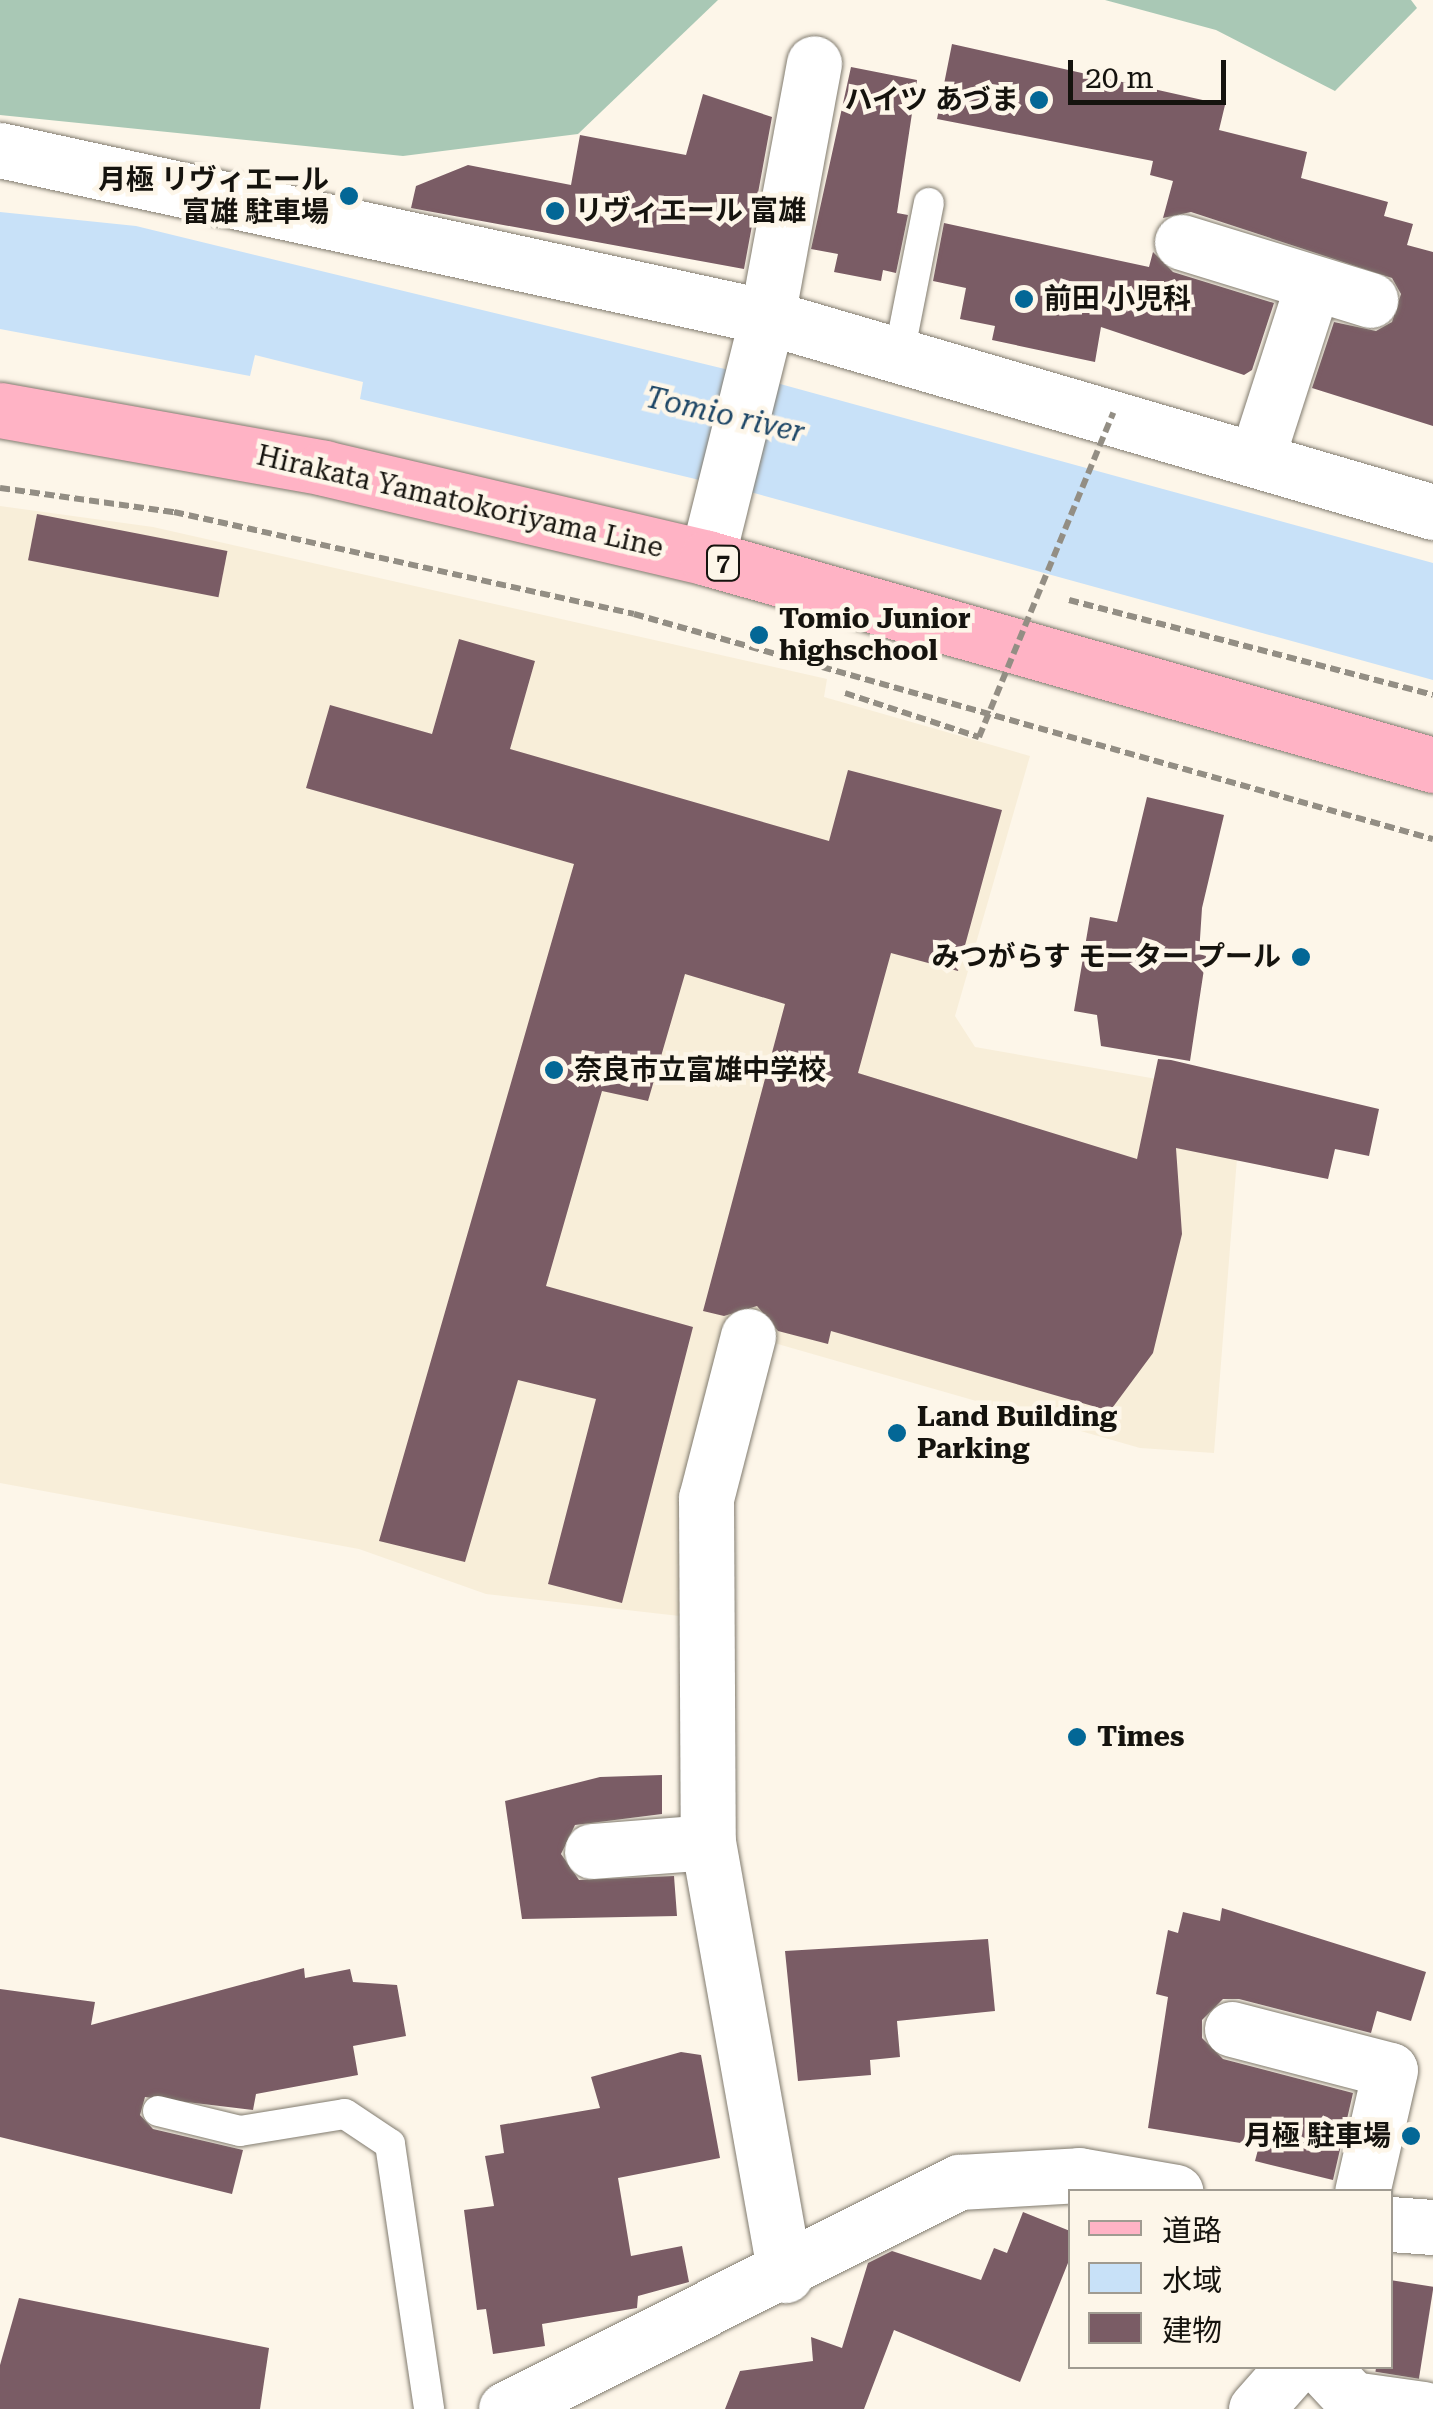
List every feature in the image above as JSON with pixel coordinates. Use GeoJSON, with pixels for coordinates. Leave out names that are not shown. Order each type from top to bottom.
{"type":"FeatureCollection","features":[{"type":"Feature","properties":{"kind":"main road","name":"Hirakata Yamatokoriyama Line"},"geometry":{"type":"LineString","coordinates":[[0,410],[714,533],[1433,765]]}},
{"type":"Feature","properties":{"kind":"street"},"geometry":{"type":"LineString","coordinates":[[714,533],[767,317],[814,64]]}},
{"type":"Feature","properties":{"kind":"street"},"geometry":{"type":"LineString","coordinates":[[0,150],[767,317],[1112,413],[1433,512]]}},
{"type":"Feature","properties":{"kind":"street"},"geometry":{"type":"LineString","coordinates":[[1182,242],[1370,300]]}},
{"type":"Feature","properties":{"kind":"street"},"geometry":{"type":"LineString","coordinates":[[1257,456],[1313,284]]}},
{"type":"Feature","properties":{"kind":"street"},"geometry":{"type":"LineString","coordinates":[[748,1336],[706,1498],[708,1842],[785,2275]]}},
{"type":"Feature","properties":{"kind":"street"},"geometry":{"type":"LineString","coordinates":[[592,1851],[708,1842]]}},
{"type":"Feature","properties":{"kind":"street"},"geometry":{"type":"LineString","coordinates":[[1232,2029],[1390,2070],[1363,2189]]}},
{"type":"Feature","properties":{"kind":"street"},"geometry":{"type":"LineString","coordinates":[[536,2404],[960,2182],[1079,2175],[1159,2189]]}},
{"type":"Feature","properties":{"kind":"street"},"geometry":{"type":"LineString","coordinates":[[1393,2224],[1433,2226]]}},
{"type":"Feature","properties":{"kind":"street"},"geometry":{"type":"LineString","coordinates":[[1256,2409],[1291,2369]]}},
{"type":"Feature","properties":{"kind":"street"},"geometry":{"type":"LineString","coordinates":[[1324,2369],[1352,2399],[1423,2409]]}},
{"type":"Feature","properties":{"kind":"lane"},"geometry":{"type":"LineString","coordinates":[[899,354],[929,203]]}},
{"type":"Feature","properties":{"kind":"lane"},"geometry":{"type":"LineString","coordinates":[[158,2111],[240,2131],[345,2114],[390,2144],[429,2409]]}},
{"type":"Feature","properties":{"kind":"path"},"geometry":{"type":"LineString","coordinates":[[845,694],[979,736],[1112,413]]}},
{"type":"Feature","properties":{"kind":"path"},"geometry":{"type":"LineString","coordinates":[[0,488],[174,512],[634,614],[1433,839]]}},
{"type":"Feature","properties":{"kind":"shaded area","name":"奈良市立富雄中学校"},"geometry":{"type":"Polygon","coordinates":[[[0,506],[153,527],[827,679],[824,697],[1030,756],[955,1016],[975,1047],[1242,1094],[1214,1453],[1140,1448],[739,1333],[697,1618],[486,1594],[359,1549],[0,1483],[0,506]]]}},
{"type":"Feature","properties":{"kind":"green space"},"geometry":{"type":"Polygon","coordinates":[[[0,0],[718,0],[578,134],[403,156],[0,115],[0,0]]]}},
{"type":"Feature","properties":{"kind":"green space"},"geometry":{"type":"Polygon","coordinates":[[[1105,0],[1411,0],[1417,8],[1335,91],[1216,30],[1105,0]]]}},
{"type":"Feature","properties":{"kind":"water","name":"Tomio river"},"geometry":{"type":"Polygon","coordinates":[[[0,212],[136,226],[729,370],[1433,563],[1433,680],[754,493],[360,399],[363,382],[255,355],[250,376],[0,329],[0,212]]]}},
{"type":"Feature","properties":{"kind":"building"},"geometry":{"type":"Polygon","coordinates":[[[952,44],[1225,105],[1219,130],[1307,152],[1301,178],[1388,202],[1384,216],[1413,224],[1407,245],[1433,252],[1433,426],[1312,388],[1334,322],[1376,331],[1392,322],[1401,294],[1392,278],[1191,212],[1163,218],[1173,181],[1150,175],[1153,161],[937,119],[952,44]]]}},
{"type":"Feature","properties":{"kind":"building"},"geometry":{"type":"Polygon","coordinates":[[[851,67],[917,80],[897,213],[908,215],[896,273],[883,270],[881,281],[834,272],[838,254],[811,249],[851,67]]]}},
{"type":"Feature","properties":{"kind":"building"},"geometry":{"type":"Polygon","coordinates":[[[703,94],[772,117],[744,269],[411,208],[416,186],[468,165],[571,185],[580,135],[686,155],[703,94]]]}},
{"type":"Feature","properties":{"kind":"building"},"geometry":{"type":"Polygon","coordinates":[[[944,223],[1149,267],[1153,252],[1173,272],[1274,303],[1252,370],[1244,375],[1101,327],[1095,362],[992,340],[995,326],[960,319],[966,288],[933,281],[944,223]]]}},
{"type":"Feature","properties":{"kind":"building"},"geometry":{"type":"Polygon","coordinates":[[[37,514],[227,551],[218,597],[28,560],[37,514]]]}},
{"type":"Feature","properties":{"kind":"building"},"geometry":{"type":"Polygon","coordinates":[[[459,639],[535,661],[510,749],[829,841],[848,770],[1002,810],[958,971],[891,953],[858,1073],[1137,1159],[1158,1059],[1171,1060],[1379,1109],[1369,1156],[1335,1149],[1328,1179],[1176,1148],[1182,1234],[1153,1353],[1110,1411],[831,1331],[828,1344],[778,1331],[757,1306],[724,1316],[703,1311],[785,1004],[685,974],[648,1101],[602,1091],[546,1286],[693,1327],[622,1603],[548,1584],[596,1399],[518,1380],[465,1562],[379,1541],[574,864],[306,788],[330,705],[432,734],[459,639]]]}},
{"type":"Feature","properties":{"kind":"building"},"geometry":{"type":"Polygon","coordinates":[[[1147,797],[1224,815],[1202,908],[1199,954],[1206,956],[1190,1061],[1101,1046],[1097,1015],[1074,1011],[1090,917],[1117,922],[1147,797]]]}},
{"type":"Feature","properties":{"kind":"building"},"geometry":{"type":"Polygon","coordinates":[[[662,1775],[662,1814],[575,1825],[561,1854],[579,1880],[674,1876],[677,1916],[522,1919],[505,1801],[600,1777],[662,1775]]]}},
{"type":"Feature","properties":{"kind":"building"},"geometry":{"type":"Polygon","coordinates":[[[1222,1908],[1426,1972],[1411,2021],[1377,2011],[1371,2033],[1239,1999],[1223,1999],[1202,2020],[1202,2038],[1223,2059],[1353,2093],[1333,2180],[1255,2161],[1259,2146],[1148,2128],[1168,1997],[1156,1994],[1168,1930],[1178,1933],[1183,1912],[1220,1921],[1222,1908]]]}},
{"type":"Feature","properties":{"kind":"building"},"geometry":{"type":"Polygon","coordinates":[[[988,1939],[995,2011],[897,2021],[900,2057],[870,2060],[871,2075],[798,2081],[785,1951],[988,1939]]]}},
{"type":"Feature","properties":{"kind":"building"},"geometry":{"type":"Polygon","coordinates":[[[304,1968],[305,1978],[350,1969],[353,1982],[397,1985],[406,2036],[353,2046],[358,2075],[256,2094],[253,2110],[145,2097],[140,2115],[153,2129],[243,2150],[232,2194],[0,2137],[0,1989],[95,2002],[91,2025],[304,1968]]]}},
{"type":"Feature","properties":{"kind":"building"},"geometry":{"type":"Polygon","coordinates":[[[681,2052],[701,2055],[720,2158],[618,2178],[631,2256],[682,2246],[689,2282],[638,2296],[637,2308],[542,2324],[545,2346],[493,2354],[486,2309],[477,2310],[464,2210],[494,2206],[485,2156],[504,2153],[500,2125],[600,2108],[591,2077],[681,2052]]]}},
{"type":"Feature","properties":{"kind":"building"},"geometry":{"type":"Polygon","coordinates":[[[1023,2212],[1068,2230],[1068,2263],[1020,2382],[894,2330],[864,2409],[725,2409],[740,2371],[813,2361],[811,2337],[842,2348],[868,2263],[892,2251],[981,2280],[994,2248],[1007,2253],[1023,2212]]]}},
{"type":"Feature","properties":{"kind":"building"},"geometry":{"type":"Polygon","coordinates":[[[1393,2280],[1433,2287],[1419,2379],[1375,2372],[1393,2369],[1393,2280]]]}},
{"type":"Feature","properties":{"kind":"building"},"geometry":{"type":"Polygon","coordinates":[[[19,2298],[269,2348],[260,2409],[0,2409],[0,2365],[19,2298]]]}},
{"type":"Feature","properties":{"kind":"place","name":"ハイツ あづま"},"geometry":{"type":"Point","coordinates":[1039,100]}},
{"type":"Feature","properties":{"kind":"place","name":"月極 リヴィエール 富雄 駐車場"},"geometry":{"type":"Point","coordinates":[349,196]}},
{"type":"Feature","properties":{"kind":"place","name":"リヴィエール 富雄"},"geometry":{"type":"Point","coordinates":[555,211]}},
{"type":"Feature","properties":{"kind":"place","name":"前田 小児科"},"geometry":{"type":"Point","coordinates":[1024,299]}},
{"type":"Feature","properties":{"kind":"place","name":"Tomio Junior highschool"},"geometry":{"type":"Point","coordinates":[759,635]}},
{"type":"Feature","properties":{"kind":"place","name":"みつがらす モーター プール"},"geometry":{"type":"Point","coordinates":[1301,957]}},
{"type":"Feature","properties":{"kind":"place","name":"奈良市立富雄中学校"},"geometry":{"type":"Point","coordinates":[554,1070]}},
{"type":"Feature","properties":{"kind":"place","name":"Land Building Parking"},"geometry":{"type":"Point","coordinates":[897,1433]}},
{"type":"Feature","properties":{"kind":"place","name":"Times"},"geometry":{"type":"Point","coordinates":[1077,1737]}},
{"type":"Feature","properties":{"kind":"place","name":"月極 駐車場"},"geometry":{"type":"Point","coordinates":[1411,2136]}}]}
